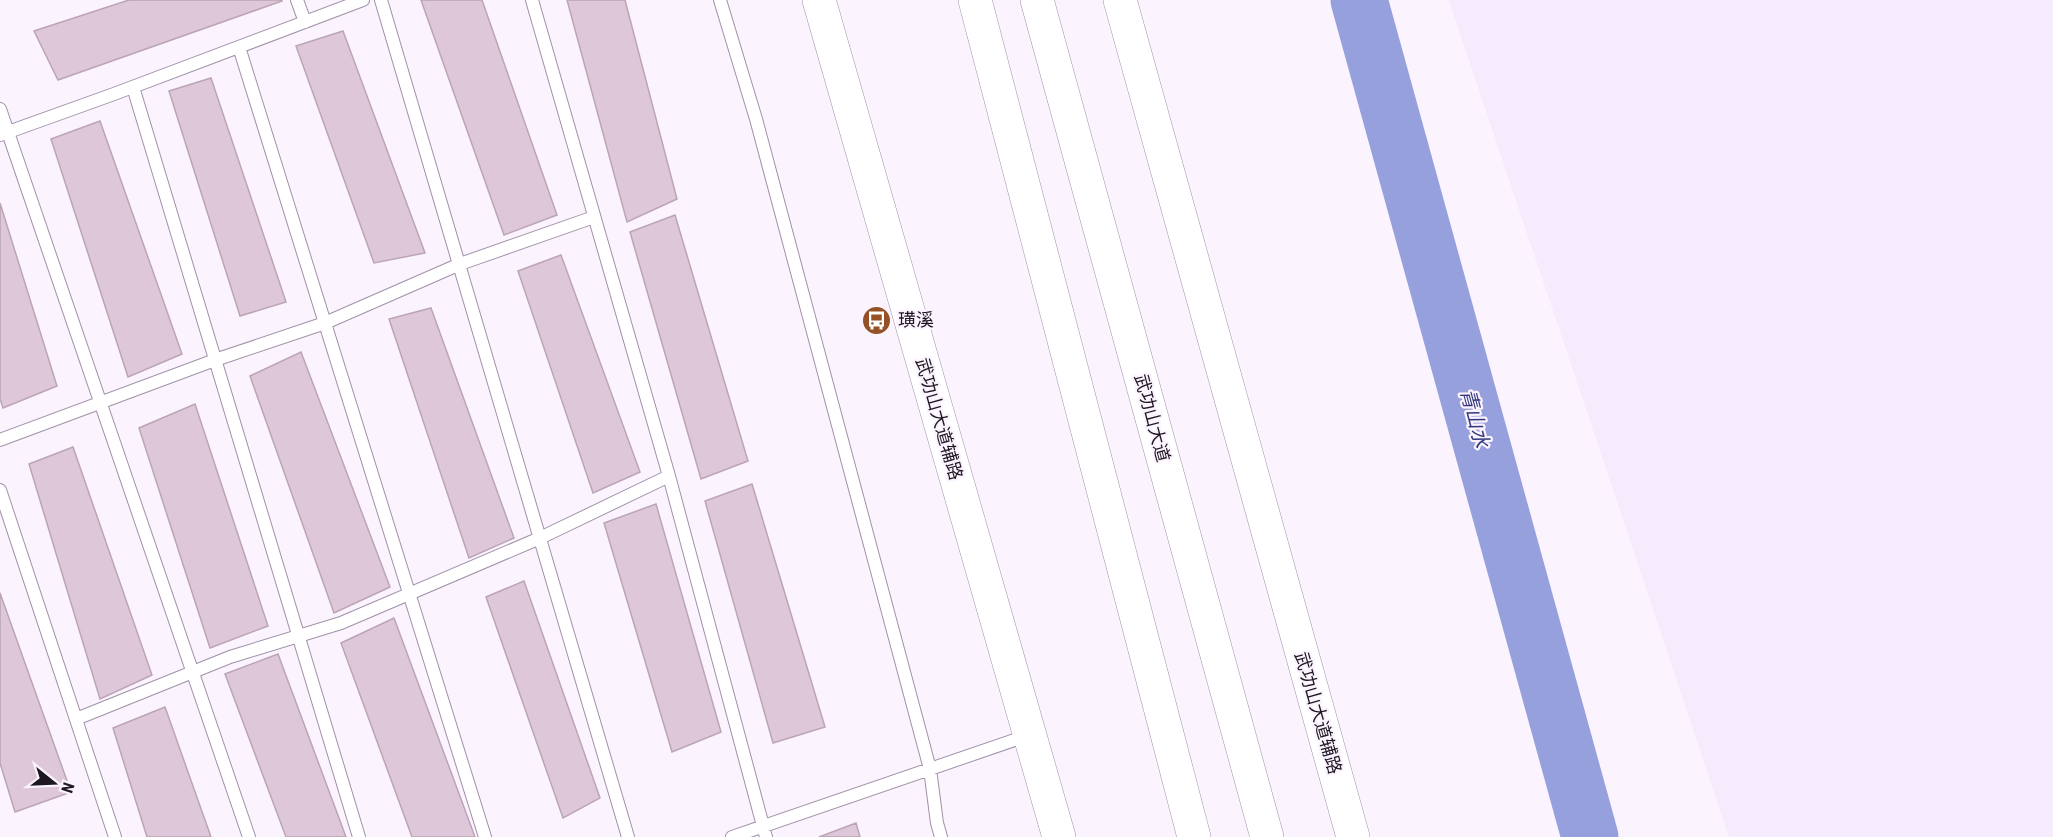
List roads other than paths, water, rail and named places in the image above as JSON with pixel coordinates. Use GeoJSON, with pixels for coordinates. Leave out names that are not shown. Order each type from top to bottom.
{"type":"FeatureCollection","features":[{"type":"Feature","properties":{"kind":"main road","name":"武功山大道辅路"},"geometry":{"type":"LineString","coordinates":[[819,0],[1059,837]]}},
{"type":"Feature","properties":{"kind":"main road"},"geometry":{"type":"LineString","coordinates":[[975,0],[1194,837]]}},
{"type":"Feature","properties":{"kind":"main road","name":"武功山大道"},"geometry":{"type":"LineString","coordinates":[[1037,0],[1267,837]]}},
{"type":"Feature","properties":{"kind":"main road","name":"武功山大道辅路"},"geometry":{"type":"LineString","coordinates":[[1120,0],[1353,837]]}},
{"type":"Feature","properties":{"kind":"lane"},"geometry":{"type":"LineString","coordinates":[[297,0],[305,22]]}},
{"type":"Feature","properties":{"kind":"lane"},"geometry":{"type":"LineString","coordinates":[[4,133],[363,0]]}},
{"type":"Feature","properties":{"kind":"lane"},"geometry":{"type":"LineString","coordinates":[[381,0],[628,837]]}},
{"type":"Feature","properties":{"kind":"lane"},"geometry":{"type":"LineString","coordinates":[[532,0],[669,476],[764,832]]}},
{"type":"Feature","properties":{"kind":"lane"},"geometry":{"type":"LineString","coordinates":[[720,0],[756,119],[930,769],[941,837]]}},
{"type":"Feature","properties":{"kind":"lane"},"geometry":{"type":"LineString","coordinates":[[239,47],[485,837]]}},
{"type":"Feature","properties":{"kind":"lane"},"geometry":{"type":"LineString","coordinates":[[133,87],[359,837]]}},
{"type":"Feature","properties":{"kind":"lane"},"geometry":{"type":"LineString","coordinates":[[0,109],[4,133],[101,403],[249,837]]}},
{"type":"Feature","properties":{"kind":"lane"},"geometry":{"type":"LineString","coordinates":[[0,440],[215,360],[325,323],[460,264],[594,218]]}},
{"type":"Feature","properties":{"kind":"lane"},"geometry":{"type":"LineString","coordinates":[[76,719],[230,657],[341,623],[410,595],[540,538],[669,476]]}},
{"type":"Feature","properties":{"kind":"lane"},"geometry":{"type":"LineString","coordinates":[[0,490],[115,837]]}},
{"type":"Feature","properties":{"kind":"lane"},"geometry":{"type":"LineString","coordinates":[[732,837],[764,832],[1030,734]]}},
{"type":"Feature","properties":{"kind":"waterway","name":"青山水"},"geometry":{"type":"LineString","coordinates":[[1359,0],[1590,837]]}},
{"type":"Feature","properties":{"kind":"place","name":"璜溪"},"geometry":{"type":"Point","coordinates":[877,320]}}]}
